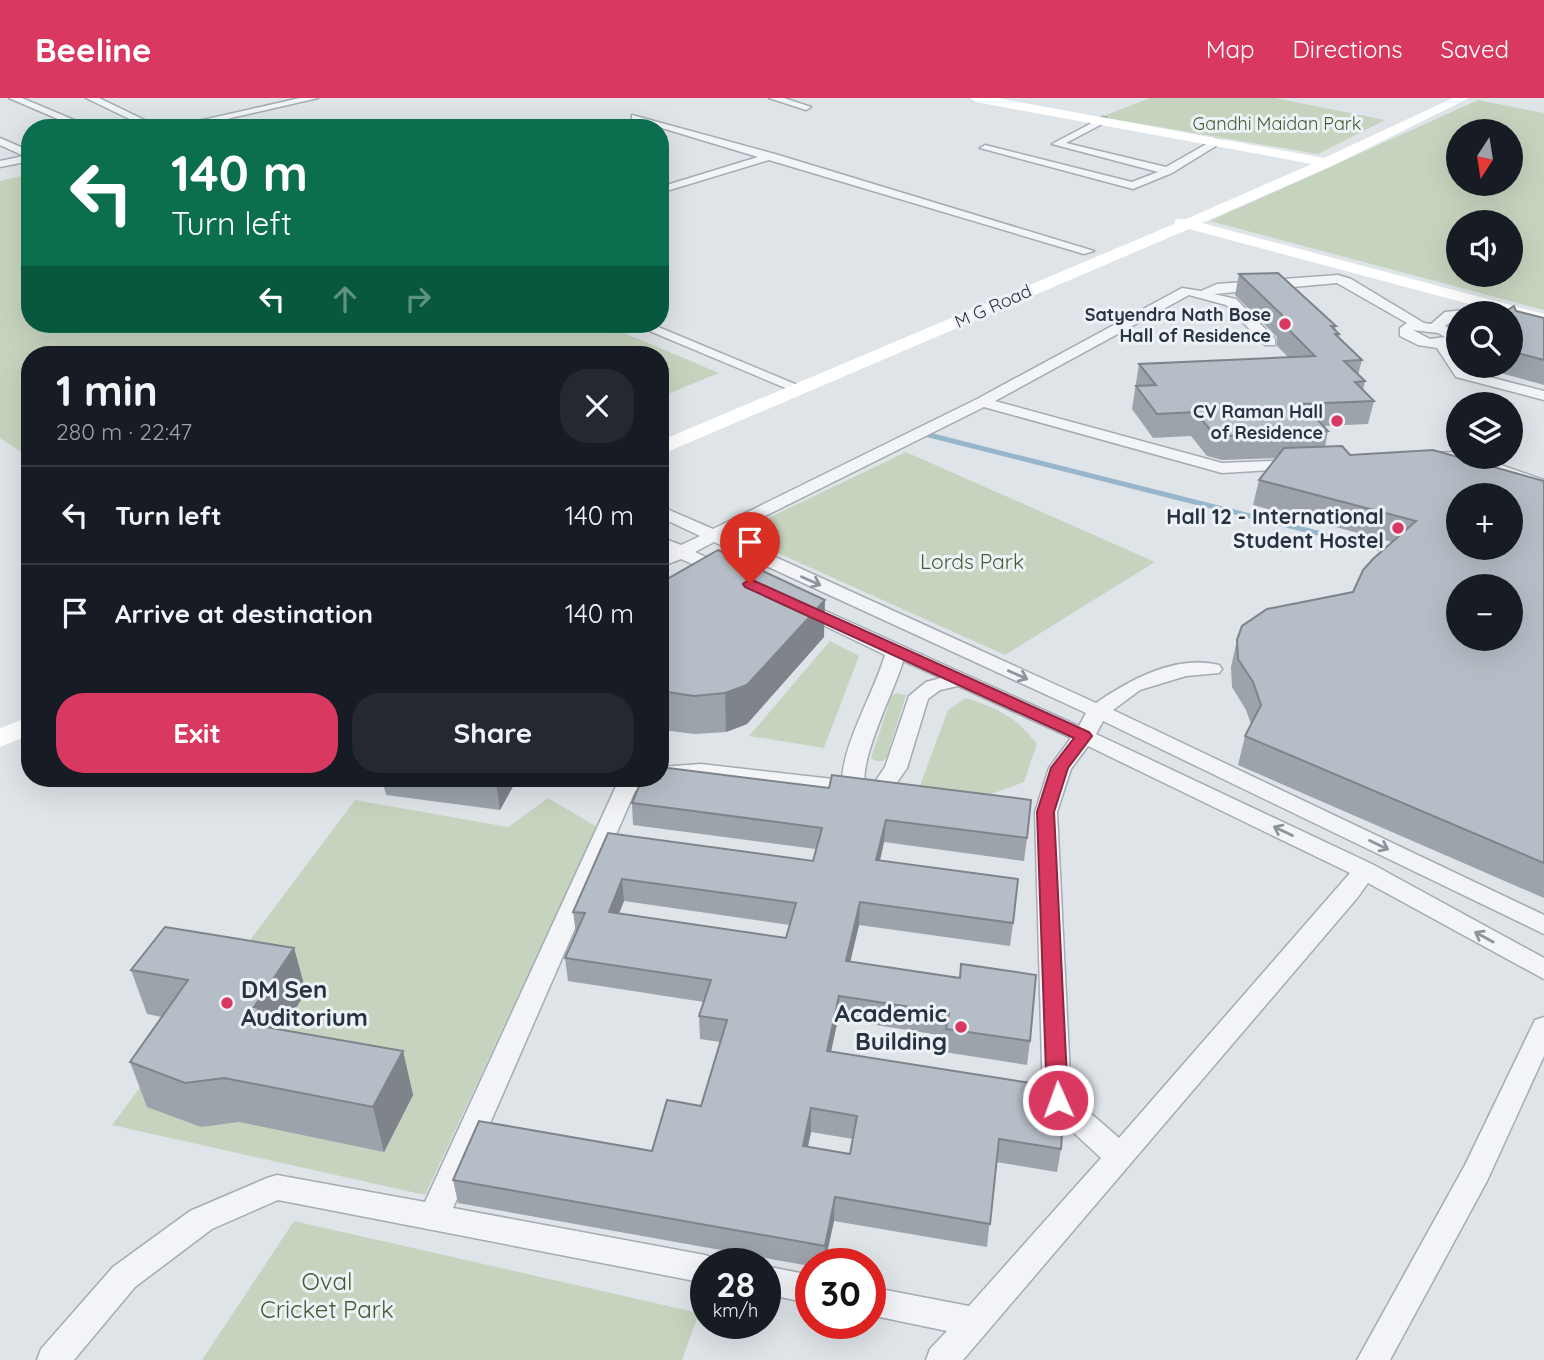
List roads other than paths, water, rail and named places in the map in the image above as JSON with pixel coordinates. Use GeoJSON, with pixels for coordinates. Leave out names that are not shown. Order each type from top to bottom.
{"type":"FeatureCollection","features":[{"type":"Feature","properties":{"kind":"street"},"geometry":{"type":"LineString","coordinates":[[14,98],[66,119]]}},
{"type":"Feature","properties":{"kind":"street"},"geometry":{"type":"LineString","coordinates":[[91,98],[136,119]]}},
{"type":"Feature","properties":{"kind":"street"},"geometry":{"type":"LineString","coordinates":[[214,119],[313,98]]}},
{"type":"Feature","properties":{"kind":"street"},"geometry":{"type":"LineString","coordinates":[[774,98],[790,103],[807,103]]}},
{"type":"Feature","properties":{"kind":"street"},"geometry":{"type":"LineString","coordinates":[[976,98],[1219,141],[1320,162],[1444,98]]}},
{"type":"Feature","properties":{"kind":"street"},"geometry":{"type":"LineString","coordinates":[[669,434],[792,386],[1087,251],[1320,162],[1463,98]]}},
{"type":"Feature","properties":{"kind":"street"},"geometry":{"type":"LineString","coordinates":[[635,117],[642,119]]}},
{"type":"Feature","properties":{"kind":"street"},"geometry":{"type":"LineString","coordinates":[[1103,120],[1057,144],[1168,171]]}},
{"type":"Feature","properties":{"kind":"street"},"geometry":{"type":"LineString","coordinates":[[669,127],[1087,251]]}},
{"type":"Feature","properties":{"kind":"street"},"geometry":{"type":"LineString","coordinates":[[0,141],[21,152]]}},
{"type":"Feature","properties":{"kind":"street"},"geometry":{"type":"LineString","coordinates":[[985,148],[1133,186],[1168,171],[1219,141]]}},
{"type":"Feature","properties":{"kind":"street"},"geometry":{"type":"LineString","coordinates":[[0,157],[21,156]]}},
{"type":"Feature","properties":{"kind":"street"},"geometry":{"type":"LineString","coordinates":[[669,187],[771,156]]}},
{"type":"Feature","properties":{"kind":"street"},"geometry":{"type":"LineString","coordinates":[[0,164],[21,157]]}},
{"type":"Feature","properties":{"kind":"street","name":"M G Road"},"geometry":{"type":"LineString","coordinates":[[669,445],[792,386],[1188,224],[1320,162]]}},
{"type":"Feature","properties":{"kind":"street"},"geometry":{"type":"LineString","coordinates":[[1167,219],[1544,319]]}},
{"type":"Feature","properties":{"kind":"street"},"geometry":{"type":"LineString","coordinates":[[1202,295],[1217,288],[1338,279],[1419,326]]}},
{"type":"Feature","properties":{"kind":"street"},"geometry":{"type":"LineString","coordinates":[[669,558],[982,402],[1187,291],[1231,302],[1270,342]]}},
{"type":"Feature","properties":{"kind":"street"},"geometry":{"type":"LineString","coordinates":[[1435,327],[1446,318]]}},
{"type":"Feature","properties":{"kind":"street"},"geometry":{"type":"LineString","coordinates":[[1446,330],[1419,326],[1407,328],[1405,333],[1420,341],[1446,341]]}},
{"type":"Feature","properties":{"kind":"street"},"geometry":{"type":"LineString","coordinates":[[662,333],[792,386]]}},
{"type":"Feature","properties":{"kind":"street"},"geometry":{"type":"LineString","coordinates":[[1476,378],[1544,396]]}},
{"type":"Feature","properties":{"kind":"street"},"geometry":{"type":"LineString","coordinates":[[982,402],[1222,468],[1316,464]]}},
{"type":"Feature","properties":{"kind":"street"},"geometry":{"type":"LineString","coordinates":[[1410,459],[1463,457],[1539,480]]}},
{"type":"Feature","properties":{"kind":"street"},"geometry":{"type":"LineString","coordinates":[[669,515],[1098,710],[1544,925]]}},
{"type":"Feature","properties":{"kind":"street"},"geometry":{"type":"LineString","coordinates":[[669,546],[742,580]]}},
{"type":"Feature","properties":{"kind":"street"},"geometry":{"type":"LineString","coordinates":[[779,597],[1084,736],[1364,870],[1544,970]]}},
{"type":"Feature","properties":{"kind":"street"},"geometry":{"type":"LineString","coordinates":[[918,660],[946,642]]}},
{"type":"Feature","properties":{"kind":"street"},"geometry":{"type":"LineString","coordinates":[[853,789],[854,760],[887,686],[894,655],[890,647]]}},
{"type":"Feature","properties":{"kind":"street"},"geometry":{"type":"LineString","coordinates":[[918,660],[981,658]]}},
{"type":"Feature","properties":{"kind":"street"},"geometry":{"type":"LineString","coordinates":[[1120,1157],[1058,1100],[1033,810],[1084,736],[1098,710],[1133,686],[1184,670],[1212,670]]}},
{"type":"Feature","properties":{"kind":"street"},"geometry":{"type":"LineString","coordinates":[[879,792],[897,768],[919,696],[933,686],[957,680]]}},
{"type":"Feature","properties":{"kind":"street"},"geometry":{"type":"LineString","coordinates":[[887,686],[911,687],[919,696]]}},
{"type":"Feature","properties":{"kind":"street"},"geometry":{"type":"LineString","coordinates":[[0,719],[21,710]]}},
{"type":"Feature","properties":{"kind":"street"},"geometry":{"type":"LineString","coordinates":[[0,738],[21,729]]}},
{"type":"Feature","properties":{"kind":"street"},"geometry":{"type":"LineString","coordinates":[[1147,766],[1240,778]]}},
{"type":"Feature","properties":{"kind":"street"},"geometry":{"type":"LineString","coordinates":[[669,773],[701,771],[904,795]]}},
{"type":"Feature","properties":{"kind":"street"},"geometry":{"type":"LineString","coordinates":[[434,1216],[626,787]]}},
{"type":"Feature","properties":{"kind":"street"},"geometry":{"type":"LineString","coordinates":[[942,1360],[1350,891],[1364,870]]}},
{"type":"Feature","properties":{"kind":"street"},"geometry":{"type":"LineString","coordinates":[[1373,1360],[1477,1172],[1544,1027]]}},
{"type":"Feature","properties":{"kind":"street"},"geometry":{"type":"LineString","coordinates":[[53,1360],[124,1277],[201,1220],[276,1187],[690,1266]]}},
{"type":"Feature","properties":{"kind":"street"},"geometry":{"type":"LineString","coordinates":[[886,1304],[976,1322]]}},
{"type":"Feature","properties":{"kind":"waterway"},"geometry":{"type":"LineString","coordinates":[[921,433],[1389,551]]}},
{"type":"Feature","properties":{"kind":"place","name":"Satyendra Nath Bose Hall of Residence"},"geometry":{"type":"Point","coordinates":[1285,324]}},
{"type":"Feature","properties":{"kind":"place","name":"CV Raman Hall of Residence"},"geometry":{"type":"Point","coordinates":[1337,421]}},
{"type":"Feature","properties":{"kind":"place","name":"Hall 12 - International Student Hostel"},"geometry":{"type":"Point","coordinates":[1398,528]}},
{"type":"Feature","properties":{"kind":"place","name":"DM Sen Auditorium"},"geometry":{"type":"Point","coordinates":[227,1003]}},
{"type":"Feature","properties":{"kind":"place","name":"Academic Building"},"geometry":{"type":"Point","coordinates":[961,1027]}},
{"type":"Feature","properties":{"kind":"park label","name":"Gandhi Maidan Park"},"geometry":{"type":"Point","coordinates":[1277,123]}},
{"type":"Feature","properties":{"kind":"park label","name":"Lords Park"},"geometry":{"type":"Point","coordinates":[972,561]}},
{"type":"Feature","properties":{"kind":"park label","name":"Oval Cricket Park"},"geometry":{"type":"Point","coordinates":[327,1295]}}]}
